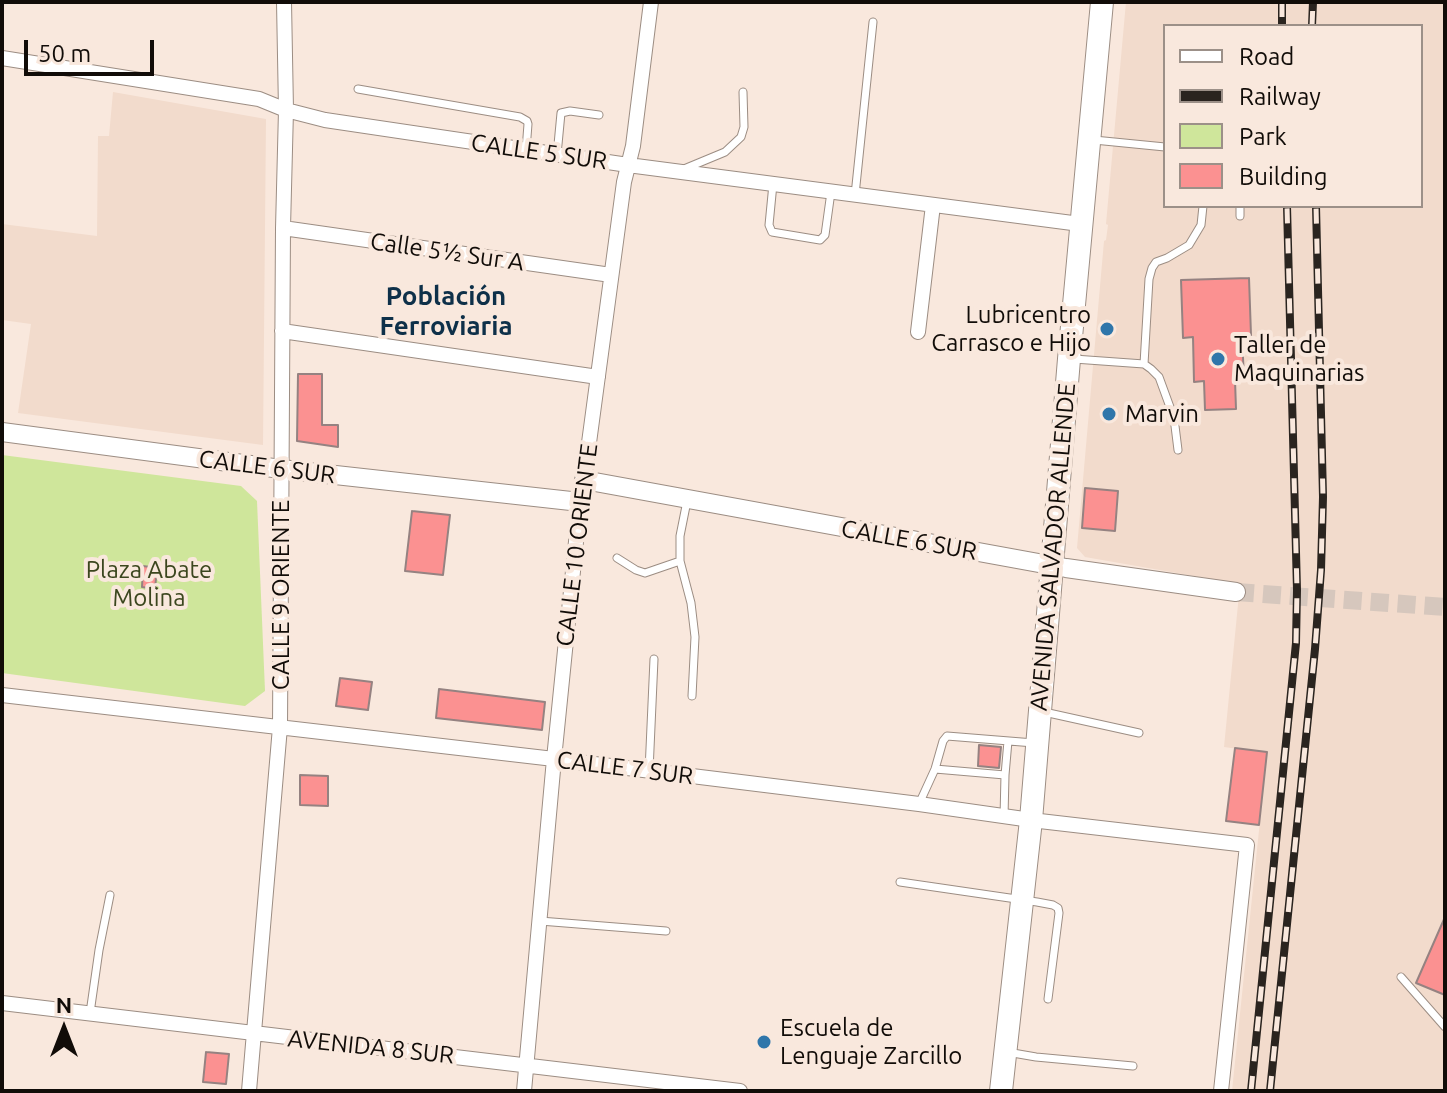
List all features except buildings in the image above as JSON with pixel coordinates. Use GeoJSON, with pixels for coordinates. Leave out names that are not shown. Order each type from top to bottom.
{"type":"FeatureCollection","features":[{"type":"Feature","properties":{"kind":"main road","name":"AVENIDA SALVADOR ALLENDE"},"geometry":{"type":"LineString","coordinates":[[1001,1091],[1031,820],[1080,224],[1102,2]]}},
{"type":"Feature","properties":{"kind":"street","name":"CALLE 9 ORIENTE"},"geometry":{"type":"LineString","coordinates":[[249,1091],[280,727],[286,110],[284,2]]}},
{"type":"Feature","properties":{"kind":"street","name":"CALLE 10 ORIENTE"},"geometry":{"type":"LineString","coordinates":[[524,1091],[580,502],[624,182],[633,146],[651,2]]}},
{"type":"Feature","properties":{"kind":"street","name":"CALLE 5 SUR"},"geometry":{"type":"LineString","coordinates":[[2,58],[259,99],[325,120],[628,165],[1080,224]]}},
{"type":"Feature","properties":{"kind":"street"},"geometry":{"type":"LineString","coordinates":[[918,332],[933,205]]}},
{"type":"Feature","properties":{"kind":"street","name":"Calle 5½ Sur A"},"geometry":{"type":"LineString","coordinates":[[283,228],[611,275]]}},
{"type":"Feature","properties":{"kind":"street"},"geometry":{"type":"LineString","coordinates":[[282,331],[598,377]]}},
{"type":"Feature","properties":{"kind":"street","name":"CALLE 6 SUR"},"geometry":{"type":"LineString","coordinates":[[2,432],[281,469],[580,502]]}},
{"type":"Feature","properties":{"kind":"street","name":"CALLE 6 SUR"},"geometry":{"type":"LineString","coordinates":[[584,480],[1051,565],[1236,592]]}},
{"type":"Feature","properties":{"kind":"street","name":"CALLE 7 SUR"},"geometry":{"type":"LineString","coordinates":[[2,695],[554,759],[1247,845],[1221,1091]]}},
{"type":"Feature","properties":{"kind":"street","name":"AVENIDA 8 SUR"},"geometry":{"type":"LineString","coordinates":[[2,1003],[740,1091]]}},
{"type":"Feature","properties":{"kind":"lane"},"geometry":{"type":"LineString","coordinates":[[855,195],[873,22]]}},
{"type":"Feature","properties":{"kind":"lane"},"geometry":{"type":"LineString","coordinates":[[358,89],[520,117],[528,124],[526,150]]}},
{"type":"Feature","properties":{"kind":"lane"},"geometry":{"type":"LineString","coordinates":[[678,171],[725,152],[741,137],[744,127],[743,92]]}},
{"type":"Feature","properties":{"kind":"lane"},"geometry":{"type":"LineString","coordinates":[[557,155],[561,113],[570,111],[599,115]]}},
{"type":"Feature","properties":{"kind":"lane"},"geometry":{"type":"LineString","coordinates":[[1088,140],[1163,147]]}},
{"type":"Feature","properties":{"kind":"lane"},"geometry":{"type":"LineString","coordinates":[[773,184],[769,225],[772,232],[820,240],[825,235],[831,192]]}},
{"type":"Feature","properties":{"kind":"lane"},"geometry":{"type":"LineString","coordinates":[[1144,364],[1152,268],[1156,262],[1189,245],[1201,225],[1203,208]]}},
{"type":"Feature","properties":{"kind":"lane"},"geometry":{"type":"LineString","coordinates":[[1240,208],[1240,216]]}},
{"type":"Feature","properties":{"kind":"lane"},"geometry":{"type":"LineString","coordinates":[[1069,359],[1144,364],[1151,369],[1159,377],[1174,418],[1178,450]]}},
{"type":"Feature","properties":{"kind":"lane"},"geometry":{"type":"LineString","coordinates":[[687,499],[680,536],[680,561],[691,603],[695,637],[692,696]]}},
{"type":"Feature","properties":{"kind":"lane"},"geometry":{"type":"LineString","coordinates":[[617,558],[645,573],[680,561]]}},
{"type":"Feature","properties":{"kind":"lane"},"geometry":{"type":"LineString","coordinates":[[649,771],[654,659]]}},
{"type":"Feature","properties":{"kind":"lane"},"geometry":{"type":"LineString","coordinates":[[1039,711],[1139,733]]}},
{"type":"Feature","properties":{"kind":"lane"},"geometry":{"type":"LineString","coordinates":[[919,804],[947,736],[1037,743]]}},
{"type":"Feature","properties":{"kind":"lane"},"geometry":{"type":"LineString","coordinates":[[1004,817],[1008,741]]}},
{"type":"Feature","properties":{"kind":"lane"},"geometry":{"type":"LineString","coordinates":[[935,769],[1005,775]]}},
{"type":"Feature","properties":{"kind":"lane"},"geometry":{"type":"LineString","coordinates":[[900,882],[1058,908],[1048,999]]}},
{"type":"Feature","properties":{"kind":"lane"},"geometry":{"type":"LineString","coordinates":[[90,1013],[110,895]]}},
{"type":"Feature","properties":{"kind":"lane"},"geometry":{"type":"LineString","coordinates":[[540,921],[666,931]]}},
{"type":"Feature","properties":{"kind":"lane"},"geometry":{"type":"LineString","coordinates":[[1401,977],[1445,1027]]}},
{"type":"Feature","properties":{"kind":"lane"},"geometry":{"type":"LineString","coordinates":[[1005,1051],[1133,1066]]}},
{"type":"Feature","properties":{"kind":"shaded area"},"geometry":{"type":"Polygon","coordinates":[[[1126,2],[1445,2],[1445,1091],[1232,1091],[1267,753],[1224,747],[1240,584],[1085,557],[1077,548],[1104,241],[1108,225],[1126,2]]]}},
{"type":"Feature","properties":{"kind":"shaded area"},"geometry":{"type":"Polygon","coordinates":[[[113,92],[266,119],[263,445],[18,413],[31,324],[2,320],[2,224],[97,236],[98,136],[109,136],[113,92]]]}},
{"type":"Feature","properties":{"kind":"green space","name":"Plaza Abate Molina"},"geometry":{"type":"Polygon","coordinates":[[[2,455],[241,486],[257,501],[265,691],[245,706],[2,673],[2,455]]]}},
{"type":"Feature","properties":{"kind":"tunnel"},"geometry":{"type":"LineString","coordinates":[[1236,592],[1445,607]]}},
{"type":"Feature","properties":{"kind":"railway"},"geometry":{"type":"LineString","coordinates":[[1282,2],[1282,24]]}},
{"type":"Feature","properties":{"kind":"railway"},"geometry":{"type":"LineString","coordinates":[[1312,24],[1313,2]]}},
{"type":"Feature","properties":{"kind":"railway"},"geometry":{"type":"LineString","coordinates":[[1251,1091],[1296,643],[1287,208]]}},
{"type":"Feature","properties":{"kind":"railway"},"geometry":{"type":"LineString","coordinates":[[1270,1091],[1321,570],[1323,497],[1316,208]]}},
{"type":"Feature","properties":{"kind":"place","name":"Lubricentro Carrasco e Hijo"},"geometry":{"type":"Point","coordinates":[1107,329]}},
{"type":"Feature","properties":{"kind":"place","name":"Taller de Maquinarias"},"geometry":{"type":"Point","coordinates":[1218,359]}},
{"type":"Feature","properties":{"kind":"place","name":"Marvin"},"geometry":{"type":"Point","coordinates":[1109,414]}},
{"type":"Feature","properties":{"kind":"place","name":"Escuela de Lenguaje Zarcillo"},"geometry":{"type":"Point","coordinates":[764,1042]}},
{"type":"Feature","properties":{"kind":"district","name":"Población Ferroviaria"},"geometry":{"type":"Point","coordinates":[446,311]}}]}
